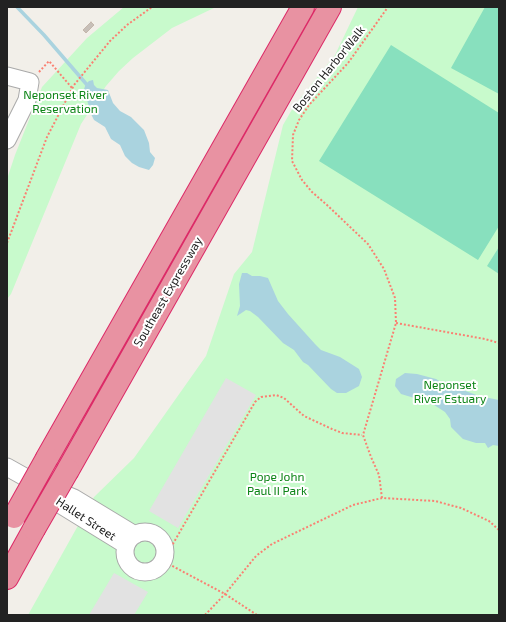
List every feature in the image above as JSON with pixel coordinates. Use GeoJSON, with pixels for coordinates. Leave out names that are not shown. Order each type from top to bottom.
{"type":"FeatureCollection","features":[{"type":"Feature","properties":{"kind":"highway","name":"Southeast Expressway"},"geometry":{"type":"LineString","coordinates":[[17,521],[53,461],[290,7]]}},
{"type":"Feature","properties":{"kind":"highway"},"geometry":{"type":"LineString","coordinates":[[53,461],[303,7]]}},
{"type":"Feature","properties":{"kind":"highway"},"geometry":{"type":"LineString","coordinates":[[53,461],[317,7]]}},
{"type":"Feature","properties":{"kind":"highway","name":"Southeast Expressway"},"geometry":{"type":"LineString","coordinates":[[7,578],[17,521],[330,7]]}},
{"type":"Feature","properties":{"kind":"highway"},"geometry":{"type":"LineString","coordinates":[[7,555],[17,521]]}},
{"type":"Feature","properties":{"kind":"street"},"geometry":{"type":"LineString","coordinates":[[7,76],[30,82],[27,100],[7,140]]}},
{"type":"Feature","properties":{"kind":"street","name":"Hallet Street"},"geometry":{"type":"LineString","coordinates":[[7,467],[48,490],[62,493],[74,498],[131,540]]}},
{"type":"Feature","properties":{"kind":"street","name":"Hallet Street"},"geometry":{"type":"LineString","coordinates":[[141,532],[154,534],[159,538],[165,549],[165,556],[160,566],[151,571],[141,572],[136,570],[128,562],[125,550],[131,540],[141,532]]}},
{"type":"Feature","properties":{"kind":"path"},"geometry":{"type":"LineString","coordinates":[[7,243],[47,137],[72,88],[103,48],[127,25],[152,7]]}},
{"type":"Feature","properties":{"kind":"path","name":"Boston HarborWalk"},"geometry":{"type":"LineString","coordinates":[[363,435],[396,323],[395,298],[384,269],[368,244],[312,192],[302,180],[292,161],[293,134],[299,120],[309,105],[348,63],[388,7]]}},
{"type":"Feature","properties":{"kind":"path"},"geometry":{"type":"LineString","coordinates":[[30,82],[49,61],[72,88]]}},
{"type":"Feature","properties":{"kind":"path"},"geometry":{"type":"LineString","coordinates":[[396,323],[485,339],[499,343]]}},
{"type":"Feature","properties":{"kind":"path"},"geometry":{"type":"LineString","coordinates":[[257,615],[225,594],[163,561],[255,402],[261,398],[276,395],[284,398],[304,416],[332,429],[342,433],[363,435],[370,457],[379,475],[382,498]]}},
{"type":"Feature","properties":{"kind":"path"},"geometry":{"type":"LineString","coordinates":[[205,615],[225,594],[256,556],[272,544],[353,505],[382,498],[435,502],[461,508],[489,521],[499,530]]}},
{"type":"Feature","properties":{"kind":"green space","name":"Neponset River Reservation"},"geometry":{"type":"Polygon","coordinates":[[[124,7],[216,7],[172,28],[133,58],[106,86],[81,124],[11,294],[7,299],[7,179],[42,87],[87,38],[124,7]]]}},
{"type":"Feature","properties":{"kind":"green space","name":"Pope John Paul II Park"},"geometry":{"type":"Polygon","coordinates":[[[358,7],[499,7],[499,615],[28,615],[94,497],[134,458],[206,356],[234,274],[252,252],[283,125],[294,106],[335,55],[358,7]]]}},
{"type":"Feature","properties":{"kind":"green space"},"geometry":{"type":"Polygon","coordinates":[[[485,7],[499,7],[499,94],[451,68],[485,7]]]}},
{"type":"Feature","properties":{"kind":"green space"},"geometry":{"type":"Polygon","coordinates":[[[391,45],[499,113],[499,226],[478,260],[319,161],[391,45]]]}},
{"type":"Feature","properties":{"kind":"green space"},"geometry":{"type":"Polygon","coordinates":[[[499,247],[499,274],[487,266],[499,247]]]}},
{"type":"Feature","properties":{"kind":"shaded area"},"geometry":{"type":"Polygon","coordinates":[[[226,378],[256,395],[178,528],[149,511],[226,378]]]}},
{"type":"Feature","properties":{"kind":"shaded area"},"geometry":{"type":"Polygon","coordinates":[[[114,573],[148,592],[134,615],[89,615],[114,573]]]}},
{"type":"Feature","properties":{"kind":"water"},"geometry":{"type":"Polygon","coordinates":[[[93,80],[94,85],[97,88],[108,90],[113,103],[120,111],[131,117],[144,130],[149,143],[150,152],[155,158],[153,165],[149,170],[132,163],[125,156],[120,145],[111,139],[105,127],[94,120],[84,89],[89,81],[93,80]]]}},
{"type":"Feature","properties":{"kind":"water"},"geometry":{"type":"Polygon","coordinates":[[[242,273],[268,278],[278,301],[321,350],[340,357],[359,369],[362,377],[359,386],[346,393],[337,393],[303,362],[294,350],[283,343],[258,317],[246,310],[237,316],[240,306],[239,284],[242,273]]]}},
{"type":"Feature","properties":{"kind":"water"},"geometry":{"type":"Polygon","coordinates":[[[405,373],[417,374],[436,379],[451,388],[499,400],[499,446],[493,445],[488,448],[485,443],[476,443],[463,439],[451,427],[450,419],[445,412],[431,403],[401,394],[395,386],[396,379],[405,373]]]}},
{"type":"Feature","properties":{"kind":"building"},"geometry":{"type":"Polygon","coordinates":[[[91,22],[94,25],[86,33],[83,30],[91,22]]]}},
{"type":"Feature","properties":{"kind":"waterway"},"geometry":{"type":"LineString","coordinates":[[17,7],[44,35],[88,86]]}},
{"type":"Feature","properties":{"kind":"park label","name":"Neponset River Estuary"},"geometry":{"type":"Point","coordinates":[450,392]}}]}
